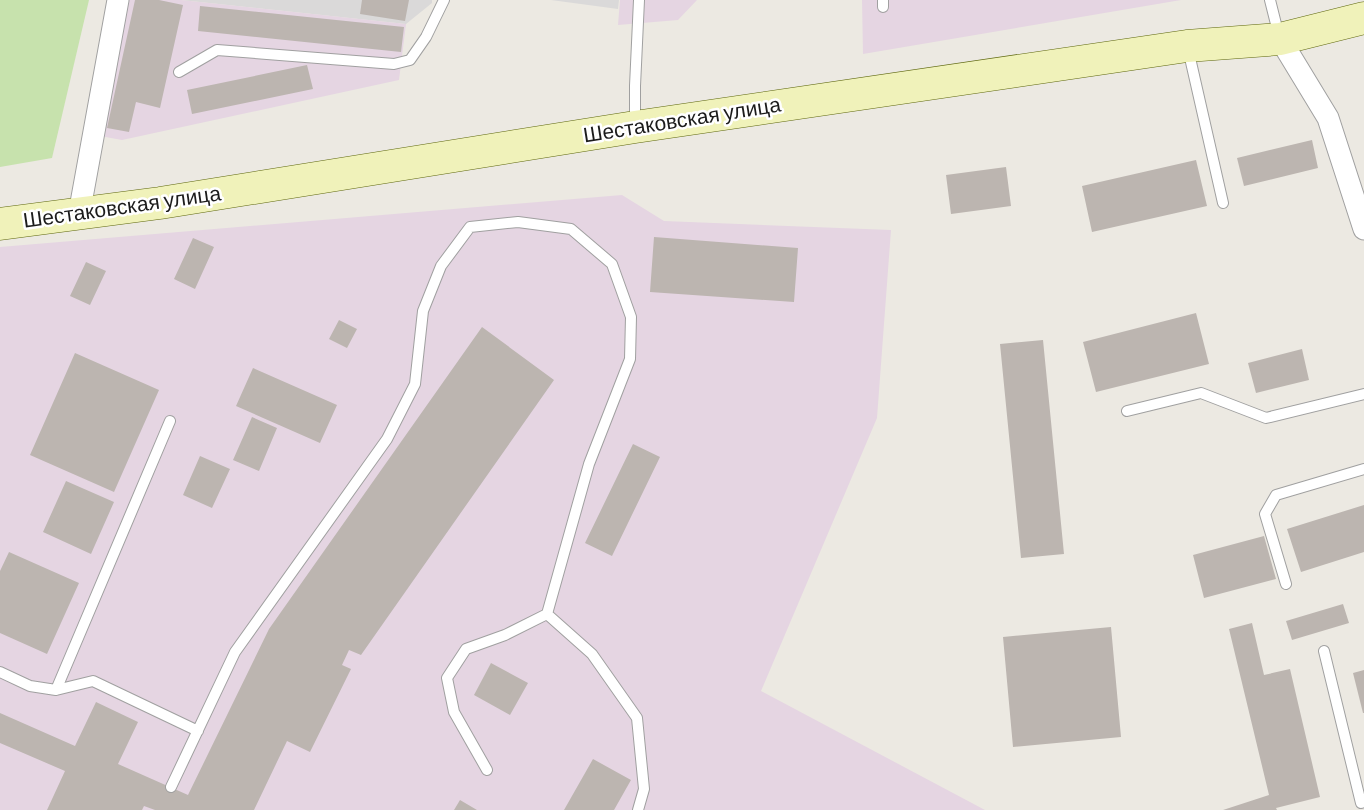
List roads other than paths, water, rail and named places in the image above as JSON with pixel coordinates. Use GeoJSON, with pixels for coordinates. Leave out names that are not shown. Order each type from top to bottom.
{"type":"FeatureCollection","features":[{"type":"Feature","properties":{"kind":"main road","name":"Шестаковская улица"},"geometry":{"type":"LineString","coordinates":[[0,224],[187,199],[635,127],[1187,46],[1280,39],[1364,18]]}},
{"type":"Feature","properties":{"kind":"street"},"geometry":{"type":"LineString","coordinates":[[79,214],[118,0]]}},
{"type":"Feature","properties":{"kind":"street"},"geometry":{"type":"LineString","coordinates":[[1362,0],[1364,8]]}},
{"type":"Feature","properties":{"kind":"street"},"geometry":{"type":"LineString","coordinates":[[1280,39],[1328,118],[1364,229]]}},
{"type":"Feature","properties":{"kind":"lane"},"geometry":{"type":"LineString","coordinates":[[179,72],[217,50],[394,64],[410,60],[426,37],[444,0]]}},
{"type":"Feature","properties":{"kind":"lane"},"geometry":{"type":"LineString","coordinates":[[635,127],[639,0]]}},
{"type":"Feature","properties":{"kind":"lane"},"geometry":{"type":"LineString","coordinates":[[1270,0],[1280,39]]}},
{"type":"Feature","properties":{"kind":"lane"},"geometry":{"type":"LineString","coordinates":[[1187,46],[1223,203]]}},
{"type":"Feature","properties":{"kind":"lane"},"geometry":{"type":"LineString","coordinates":[[171,787],[235,652],[387,439],[415,384],[423,311],[441,266],[470,227],[518,222],[570,229],[612,264],[631,317],[630,359],[589,464],[547,614],[505,635],[466,649],[447,678],[454,712],[487,770]]}},
{"type":"Feature","properties":{"kind":"lane"},"geometry":{"type":"LineString","coordinates":[[1127,411],[1201,393],[1266,418],[1364,394]]}},
{"type":"Feature","properties":{"kind":"lane"},"geometry":{"type":"LineString","coordinates":[[56,690],[170,421]]}},
{"type":"Feature","properties":{"kind":"lane"},"geometry":{"type":"LineString","coordinates":[[1286,584],[1265,514],[1276,495],[1364,470]]}},
{"type":"Feature","properties":{"kind":"lane"},"geometry":{"type":"LineString","coordinates":[[547,614],[592,654],[637,718],[644,789],[638,810]]}},
{"type":"Feature","properties":{"kind":"lane"},"geometry":{"type":"LineString","coordinates":[[1324,651],[1361,803],[1364,802]]}},
{"type":"Feature","properties":{"kind":"lane"},"geometry":{"type":"LineString","coordinates":[[0,672],[30,686],[56,690],[93,681],[198,731]]}}]}
